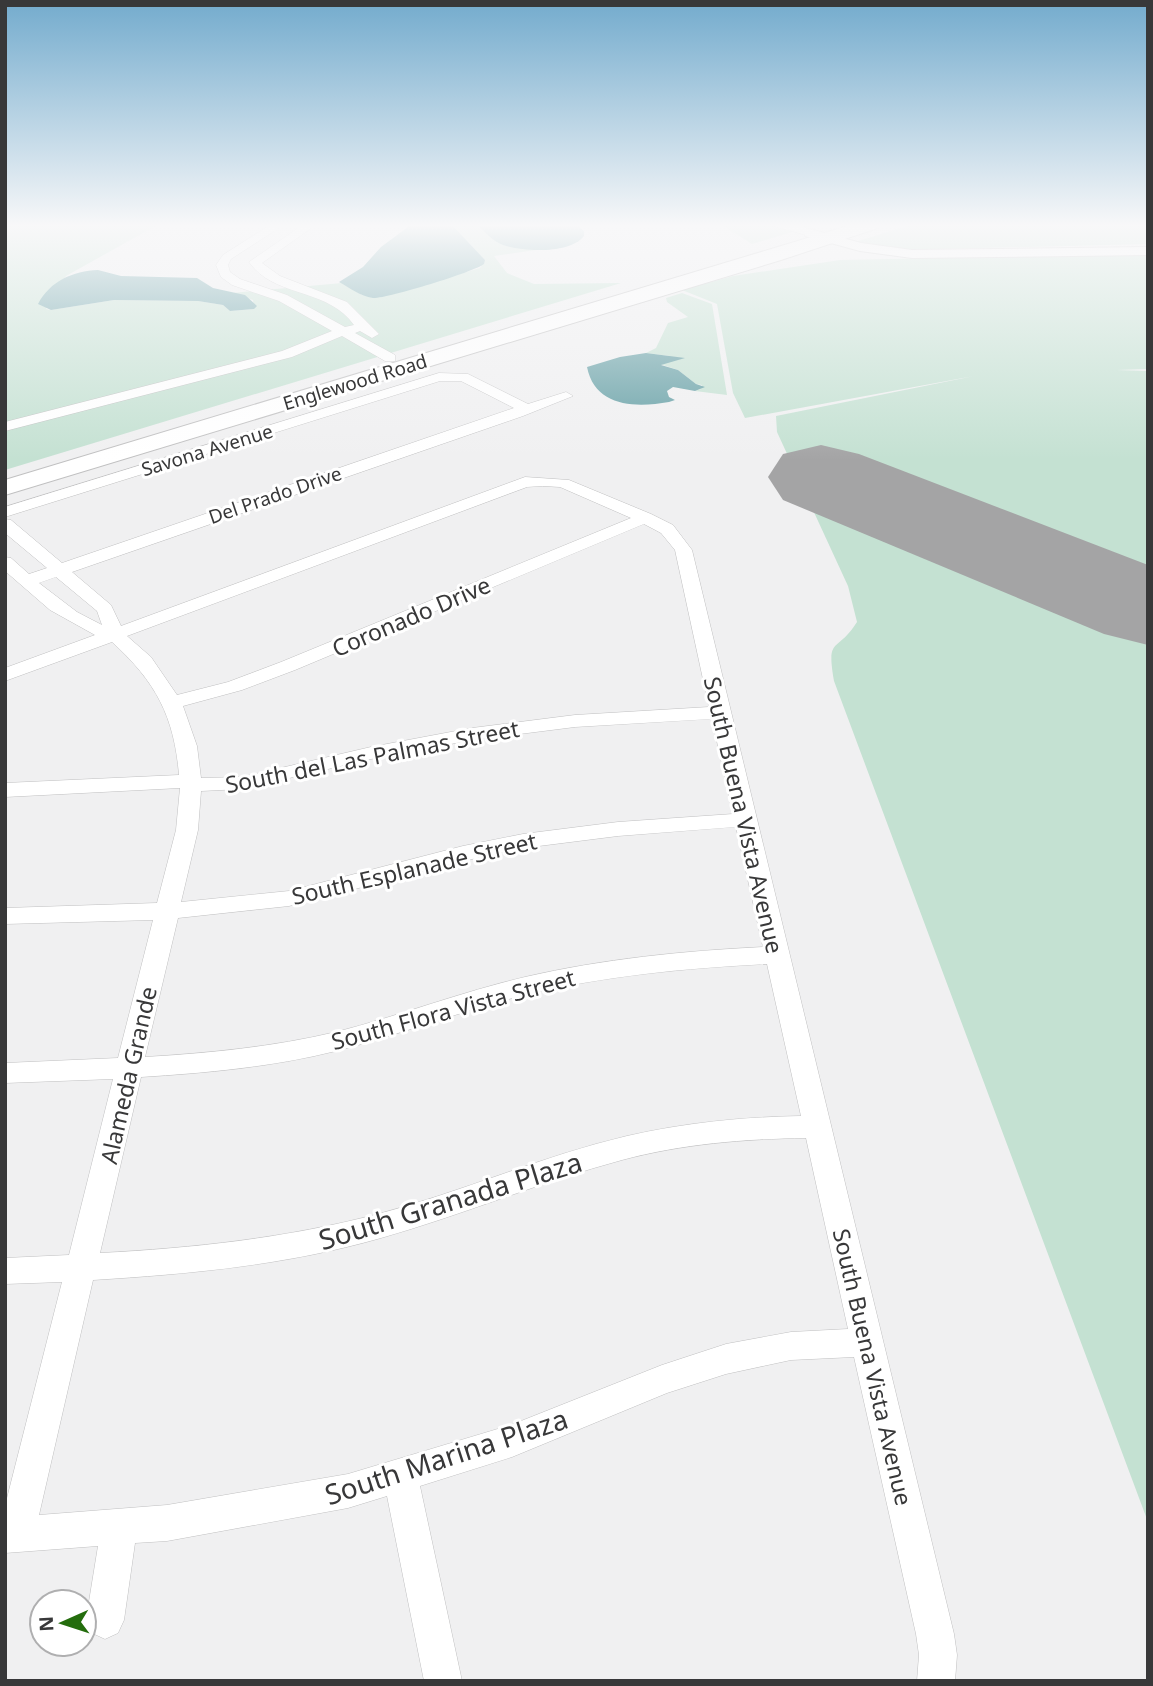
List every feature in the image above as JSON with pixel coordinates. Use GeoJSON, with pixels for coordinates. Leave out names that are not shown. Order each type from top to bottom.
{"type":"FeatureCollection","features":[{"type":"Feature","properties":{"kind":"main road","name":"Englewood Road"},"geometry":{"type":"LineString","coordinates":[[5,474],[574,303]]}},
{"type":"Feature","properties":{"kind":"main road","name":"Englewood Road"},"geometry":{"type":"LineString","coordinates":[[5,488],[620,303]]}},
{"type":"Feature","properties":{"kind":"main road"},"geometry":{"type":"LineString","coordinates":[[293,401],[307,391],[395,365],[406,358],[397,356]]}},
{"type":"Feature","properties":{"kind":"street"},"geometry":{"type":"LineString","coordinates":[[291,303],[343,332],[397,356]]}},
{"type":"Feature","properties":{"kind":"street"},"geometry":{"type":"LineString","coordinates":[[337,303],[345,307],[362,328],[397,356]]}},
{"type":"Feature","properties":{"kind":"street"},"geometry":{"type":"LineString","coordinates":[[5,427],[287,354],[308,343],[362,328],[367,321],[366,313],[353,303]]}},
{"type":"Feature","properties":{"kind":"street"},"geometry":{"type":"LineString","coordinates":[[311,314],[345,307]]}},
{"type":"Feature","properties":{"kind":"street","name":"Savona Avenue"},"geometry":{"type":"LineString","coordinates":[[5,512],[439,377],[463,377],[520,404],[520,411]]}},
{"type":"Feature","properties":{"kind":"street","name":"Del Prado Drive"},"geometry":{"type":"LineString","coordinates":[[27,581],[566,396]]}},
{"type":"Feature","properties":{"kind":"street","name":"South Buena Vista Avenue"},"geometry":{"type":"LineString","coordinates":[[5,676],[525,482],[563,483],[667,528],[683,550],[818,1127],[935,1634],[938,1655],[936,1681]]}},
{"type":"Feature","properties":{"kind":"street","name":"Coronado Drive"},"geometry":{"type":"LineString","coordinates":[[172,703],[235,686],[288,666],[645,518]]}},
{"type":"Feature","properties":{"kind":"street"},"geometry":{"type":"LineString","coordinates":[[5,524],[105,609],[115,635]]}},
{"type":"Feature","properties":{"kind":"street"},"geometry":{"type":"LineString","coordinates":[[5,562],[43,595],[97,631],[115,635]]}},
{"type":"Feature","properties":{"kind":"street","name":"Alameda Grande"},"geometry":{"type":"LineString","coordinates":[[11,1535],[82,1268],[187,830],[191,783],[184,732],[172,703],[144,661],[115,635]]}},
{"type":"Feature","properties":{"kind":"street","name":"South del Las Palmas Street"},"geometry":{"type":"LineString","coordinates":[[5,790],[170,781],[211,785],[254,782],[411,745],[534,726],[622,717],[720,712]]}},
{"type":"Feature","properties":{"kind":"street","name":"South Esplanade Street"},"geometry":{"type":"LineString","coordinates":[[5,916],[167,910],[290,898],[448,857],[543,838],[615,828],[745,820]]}},
{"type":"Feature","properties":{"kind":"street","name":"South Flora Vista Street"},"geometry":{"type":"LineString","coordinates":[[5,1073],[239,1059],[306,1048],[375,1031],[523,986],[575,975],[681,959],[777,955]]}},
{"type":"Feature","properties":{"kind":"street","name":"South Granada Plaza"},"geometry":{"type":"LineString","coordinates":[[82,1268],[187,1261],[312,1242],[376,1227],[626,1148],[724,1130],[818,1127]]}},
{"type":"Feature","properties":{"kind":"street"},"geometry":{"type":"LineString","coordinates":[[5,1271],[82,1268]]}},
{"type":"Feature","properties":{"kind":"street","name":"South Marina Plaza"},"geometry":{"type":"LineString","coordinates":[[11,1535],[167,1523],[283,1504],[401,1477],[512,1441],[662,1380],[726,1359],[791,1346],[867,1342]]}},
{"type":"Feature","properties":{"kind":"street"},"geometry":{"type":"LineString","coordinates":[[401,1477],[443,1681]]}},
{"type":"Feature","properties":{"kind":"street"},"geometry":{"type":"LineString","coordinates":[[105,1620],[118,1528]]}},
{"type":"Feature","properties":{"kind":"green space"},"geometry":{"type":"Polygon","coordinates":[[[5,303],[50,303],[46,309],[51,310],[97,303],[209,303],[223,305],[230,311],[254,309],[253,303],[556,303],[5,470],[5,303]]]}},
{"type":"Feature","properties":{"kind":"green space"},"geometry":{"type":"Polygon","coordinates":[[[668,303],[712,304],[727,395],[695,391],[701,389],[702,385],[696,384],[678,370],[660,364],[667,362],[670,356],[646,353],[656,348],[668,323],[688,317],[668,303]]]}},
{"type":"Feature","properties":{"kind":"green space"},"geometry":{"type":"Polygon","coordinates":[[[714,303],[1148,303],[1148,369],[1117,370],[1148,371],[1148,1522],[834,681],[832,651],[857,622],[848,586],[777,432],[776,416],[974,376],[745,418],[733,393],[717,304],[714,303]]]}},
{"type":"Feature","properties":{"kind":"water"},"geometry":{"type":"Polygon","coordinates":[[[39,303],[97,303],[51,310],[39,303]]]}},
{"type":"Feature","properties":{"kind":"water"},"geometry":{"type":"Polygon","coordinates":[[[209,303],[253,303],[257,306],[254,309],[230,311],[223,305],[209,303]]]}},
{"type":"Feature","properties":{"kind":"water"},"geometry":{"type":"Polygon","coordinates":[[[646,353],[685,358],[661,365],[678,370],[696,384],[705,387],[695,391],[673,387],[667,391],[669,397],[675,400],[643,405],[618,402],[607,397],[591,380],[587,367],[620,357],[646,353]]]}},
{"type":"Feature","properties":{"kind":"runway"},"geometry":{"type":"LineString","coordinates":[[821,477],[1148,608]]}}]}
